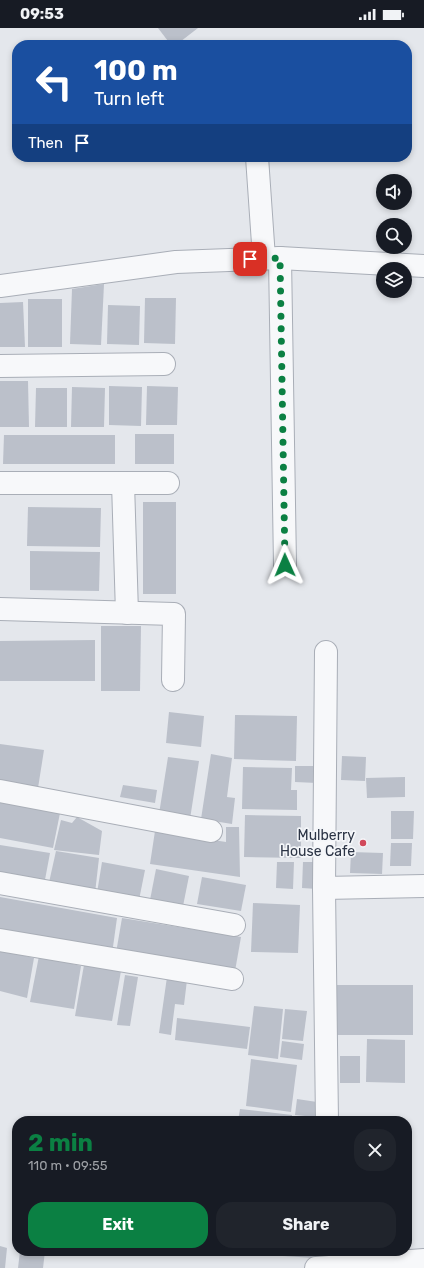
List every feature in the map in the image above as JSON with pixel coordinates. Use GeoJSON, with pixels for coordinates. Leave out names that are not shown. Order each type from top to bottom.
{"type":"FeatureCollection","features":[{"type":"Feature","properties":{"kind":"street"},"geometry":{"type":"LineString","coordinates":[[258,162],[272,258],[285,565]]}},
{"type":"Feature","properties":{"kind":"street"},"geometry":{"type":"LineString","coordinates":[[0,286],[176,262],[272,258],[424,266]]}},
{"type":"Feature","properties":{"kind":"street"},"geometry":{"type":"LineString","coordinates":[[0,366],[164,364]]}},
{"type":"Feature","properties":{"kind":"street"},"geometry":{"type":"LineString","coordinates":[[0,483],[168,483]]}},
{"type":"Feature","properties":{"kind":"street"},"geometry":{"type":"LineString","coordinates":[[123,483],[127,613]]}},
{"type":"Feature","properties":{"kind":"street"},"geometry":{"type":"LineString","coordinates":[[0,609],[174,614],[173,680]]}},
{"type":"Feature","properties":{"kind":"street"},"geometry":{"type":"LineString","coordinates":[[326,652],[324,888],[327,1116]]}},
{"type":"Feature","properties":{"kind":"street"},"geometry":{"type":"LineString","coordinates":[[0,791],[211,831]]}},
{"type":"Feature","properties":{"kind":"street"},"geometry":{"type":"LineString","coordinates":[[0,883],[234,925]]}},
{"type":"Feature","properties":{"kind":"street"},"geometry":{"type":"LineString","coordinates":[[324,888],[424,886]]}},
{"type":"Feature","properties":{"kind":"street"},"geometry":{"type":"LineString","coordinates":[[0,940],[232,979]]}},
{"type":"Feature","properties":{"kind":"street"},"geometry":{"type":"LineString","coordinates":[[324,1262],[424,1260]]}},
{"type":"Feature","properties":{"kind":"building"},"geometry":{"type":"Polygon","coordinates":[[[158,28],[198,28],[182,40],[167,40],[158,28]]]}},
{"type":"Feature","properties":{"kind":"building"},"geometry":{"type":"Polygon","coordinates":[[[104,284],[101,345],[70,344],[72,289],[104,284]]]}},
{"type":"Feature","properties":{"kind":"building"},"geometry":{"type":"Polygon","coordinates":[[[145,298],[176,298],[175,344],[144,343],[145,298]]]}},
{"type":"Feature","properties":{"kind":"building"},"geometry":{"type":"Polygon","coordinates":[[[28,299],[62,299],[62,347],[28,347],[28,299]]]}},
{"type":"Feature","properties":{"kind":"building"},"geometry":{"type":"Polygon","coordinates":[[[23,302],[25,347],[0,347],[0,303],[23,302]]]}},
{"type":"Feature","properties":{"kind":"building"},"geometry":{"type":"Polygon","coordinates":[[[108,305],[140,306],[139,345],[107,344],[108,305]]]}},
{"type":"Feature","properties":{"kind":"building"},"geometry":{"type":"Polygon","coordinates":[[[0,381],[28,381],[29,427],[0,427],[0,381]]]}},
{"type":"Feature","properties":{"kind":"building"},"geometry":{"type":"Polygon","coordinates":[[[109,386],[142,387],[141,426],[109,425],[109,386]]]}},
{"type":"Feature","properties":{"kind":"building"},"geometry":{"type":"Polygon","coordinates":[[[147,386],[178,387],[177,425],[146,425],[147,386]]]}},
{"type":"Feature","properties":{"kind":"building"},"geometry":{"type":"Polygon","coordinates":[[[72,387],[105,388],[104,427],[71,427],[72,387]]]}},
{"type":"Feature","properties":{"kind":"building"},"geometry":{"type":"Polygon","coordinates":[[[36,388],[67,388],[67,427],[35,427],[36,388]]]}},
{"type":"Feature","properties":{"kind":"building"},"geometry":{"type":"Polygon","coordinates":[[[135,434],[174,434],[174,464],[135,464],[135,434]]]}},
{"type":"Feature","properties":{"kind":"building"},"geometry":{"type":"Polygon","coordinates":[[[4,435],[115,435],[115,464],[3,464],[4,435]]]}},
{"type":"Feature","properties":{"kind":"building"},"geometry":{"type":"Polygon","coordinates":[[[143,502],[176,502],[176,594],[143,594],[143,502]]]}},
{"type":"Feature","properties":{"kind":"building"},"geometry":{"type":"Polygon","coordinates":[[[28,507],[101,508],[100,547],[27,546],[28,507]]]}},
{"type":"Feature","properties":{"kind":"building"},"geometry":{"type":"Polygon","coordinates":[[[30,551],[100,552],[99,591],[30,590],[30,551]]]}},
{"type":"Feature","properties":{"kind":"building"},"geometry":{"type":"Polygon","coordinates":[[[101,626],[141,626],[140,691],[101,691],[101,626]]]}},
{"type":"Feature","properties":{"kind":"building"},"geometry":{"type":"Polygon","coordinates":[[[95,640],[95,681],[0,681],[0,641],[95,640]]]}},
{"type":"Feature","properties":{"kind":"building"},"geometry":{"type":"Polygon","coordinates":[[[169,712],[204,716],[201,747],[166,743],[169,712]]]}},
{"type":"Feature","properties":{"kind":"building"},"geometry":{"type":"Polygon","coordinates":[[[235,715],[297,716],[296,761],[234,759],[235,715]]]}},
{"type":"Feature","properties":{"kind":"building"},"geometry":{"type":"Polygon","coordinates":[[[0,744],[44,750],[38,788],[0,783],[0,744]]]}},
{"type":"Feature","properties":{"kind":"building"},"geometry":{"type":"Polygon","coordinates":[[[211,754],[232,758],[227,797],[235,798],[232,824],[201,819],[211,754]]]}},
{"type":"Feature","properties":{"kind":"building"},"geometry":{"type":"Polygon","coordinates":[[[342,756],[366,757],[365,781],[341,780],[342,756]]]}},
{"type":"Feature","properties":{"kind":"building"},"geometry":{"type":"Polygon","coordinates":[[[168,757],[199,761],[190,819],[159,814],[168,757]]]}},
{"type":"Feature","properties":{"kind":"building"},"geometry":{"type":"Polygon","coordinates":[[[295,766],[317,766],[317,783],[295,782],[295,766]]]}},
{"type":"Feature","properties":{"kind":"building"},"geometry":{"type":"Polygon","coordinates":[[[243,767],[292,768],[291,790],[297,790],[297,810],[242,809],[243,767]]]}},
{"type":"Feature","properties":{"kind":"building"},"geometry":{"type":"Polygon","coordinates":[[[405,777],[405,797],[367,798],[366,778],[405,777]]]}},
{"type":"Feature","properties":{"kind":"building"},"geometry":{"type":"Polygon","coordinates":[[[123,785],[157,790],[155,803],[120,797],[123,785]]]}},
{"type":"Feature","properties":{"kind":"building"},"geometry":{"type":"Polygon","coordinates":[[[0,802],[60,813],[53,848],[0,838],[0,802]]]}},
{"type":"Feature","properties":{"kind":"building"},"geometry":{"type":"Polygon","coordinates":[[[391,811],[414,811],[413,839],[391,839],[391,811]]]}},
{"type":"Feature","properties":{"kind":"building"},"geometry":{"type":"Polygon","coordinates":[[[245,815],[301,816],[301,858],[244,857],[245,815]]]}},
{"type":"Feature","properties":{"kind":"building"},"geometry":{"type":"Polygon","coordinates":[[[77,817],[102,831],[99,855],[54,850],[61,820],[72,823],[77,817]]]}},
{"type":"Feature","properties":{"kind":"building"},"geometry":{"type":"Polygon","coordinates":[[[226,827],[239,827],[240,877],[150,864],[155,831],[226,842],[226,827]]]}},
{"type":"Feature","properties":{"kind":"building"},"geometry":{"type":"Polygon","coordinates":[[[391,843],[412,843],[411,866],[390,866],[391,843]]]}},
{"type":"Feature","properties":{"kind":"building"},"geometry":{"type":"Polygon","coordinates":[[[0,845],[50,853],[44,885],[0,878],[0,845]]]}},
{"type":"Feature","properties":{"kind":"building"},"geometry":{"type":"Polygon","coordinates":[[[56,851],[99,858],[95,893],[48,887],[56,851]]]}},
{"type":"Feature","properties":{"kind":"building"},"geometry":{"type":"Polygon","coordinates":[[[351,852],[383,853],[382,874],[350,873],[351,852]]]}},
{"type":"Feature","properties":{"kind":"building"},"geometry":{"type":"Polygon","coordinates":[[[102,862],[145,870],[139,900],[97,893],[102,862]]]}},
{"type":"Feature","properties":{"kind":"building"},"geometry":{"type":"Polygon","coordinates":[[[277,862],[294,862],[293,889],[276,888],[277,862]]]}},
{"type":"Feature","properties":{"kind":"building"},"geometry":{"type":"Polygon","coordinates":[[[303,862],[318,862],[317,889],[302,888],[303,862]]]}},
{"type":"Feature","properties":{"kind":"building"},"geometry":{"type":"Polygon","coordinates":[[[156,869],[189,876],[183,906],[150,900],[156,869]]]}},
{"type":"Feature","properties":{"kind":"building"},"geometry":{"type":"Polygon","coordinates":[[[202,877],[246,885],[241,911],[197,904],[202,877]]]}},
{"type":"Feature","properties":{"kind":"building"},"geometry":{"type":"Polygon","coordinates":[[[0,897],[117,918],[112,954],[0,934],[0,897]]]}},
{"type":"Feature","properties":{"kind":"building"},"geometry":{"type":"Polygon","coordinates":[[[253,903],[300,905],[298,953],[251,952],[253,903]]]}},
{"type":"Feature","properties":{"kind":"building"},"geometry":{"type":"Polygon","coordinates":[[[122,918],[241,937],[235,971],[116,953],[122,918]]]}},
{"type":"Feature","properties":{"kind":"building"},"geometry":{"type":"Polygon","coordinates":[[[0,950],[34,958],[27,998],[0,991],[0,950]]]}},
{"type":"Feature","properties":{"kind":"building"},"geometry":{"type":"Polygon","coordinates":[[[39,956],[81,966],[74,1009],[30,1002],[39,956]]]}},
{"type":"Feature","properties":{"kind":"building"},"geometry":{"type":"Polygon","coordinates":[[[84,965],[121,971],[112,1021],[75,1016],[84,965]]]}},
{"type":"Feature","properties":{"kind":"building"},"geometry":{"type":"Polygon","coordinates":[[[125,975],[138,977],[130,1026],[117,1025],[125,975]]]}},
{"type":"Feature","properties":{"kind":"building"},"geometry":{"type":"Polygon","coordinates":[[[167,977],[187,980],[184,1005],[175,1004],[171,1035],[159,1033],[167,977]]]}},
{"type":"Feature","properties":{"kind":"building"},"geometry":{"type":"Polygon","coordinates":[[[336,985],[413,985],[413,1035],[336,1035],[336,985]]]}},
{"type":"Feature","properties":{"kind":"building"},"geometry":{"type":"Polygon","coordinates":[[[254,1006],[283,1009],[278,1059],[248,1055],[254,1006]]]}},
{"type":"Feature","properties":{"kind":"building"},"geometry":{"type":"Polygon","coordinates":[[[285,1009],[307,1011],[303,1041],[282,1039],[285,1009]]]}},
{"type":"Feature","properties":{"kind":"building"},"geometry":{"type":"Polygon","coordinates":[[[177,1018],[250,1027],[247,1049],[175,1040],[177,1018]]]}},
{"type":"Feature","properties":{"kind":"building"},"geometry":{"type":"Polygon","coordinates":[[[367,1039],[405,1040],[405,1083],[366,1082],[367,1039]]]}},
{"type":"Feature","properties":{"kind":"building"},"geometry":{"type":"Polygon","coordinates":[[[282,1041],[304,1044],[302,1060],[280,1057],[282,1041]]]}},
{"type":"Feature","properties":{"kind":"building"},"geometry":{"type":"Polygon","coordinates":[[[340,1056],[360,1056],[360,1083],[340,1083],[340,1056]]]}},
{"type":"Feature","properties":{"kind":"building"},"geometry":{"type":"Polygon","coordinates":[[[251,1059],[297,1065],[291,1112],[246,1106],[251,1059]]]}},
{"type":"Feature","properties":{"kind":"building"},"geometry":{"type":"Polygon","coordinates":[[[297,1099],[317,1102],[315,1116],[295,1115],[297,1099]]]}},
{"type":"Feature","properties":{"kind":"building"},"geometry":{"type":"Polygon","coordinates":[[[240,1109],[292,1115],[292,1116],[239,1116],[240,1109]]]}},
{"type":"Feature","properties":{"kind":"building"},"geometry":{"type":"Polygon","coordinates":[[[0,1246],[7,1248],[5,1268],[0,1268],[0,1246]]]}},
{"type":"Feature","properties":{"kind":"building"},"geometry":{"type":"Polygon","coordinates":[[[19,1256],[44,1256],[43,1268],[18,1268],[19,1256]]]}},
{"type":"Feature","properties":{"kind":"building"},"geometry":{"type":"Polygon","coordinates":[[[283,1256],[315,1256],[315,1258],[283,1256]]]}},
{"type":"Feature","properties":{"kind":"place","name":"Mulberry House Cafe"},"geometry":{"type":"Point","coordinates":[363,843]}},
{"type":"Feature","properties":{"kind":"route"},"geometry":{"type":"LineString","coordinates":[[250,259],[280,258],[285,565]]}}]}
